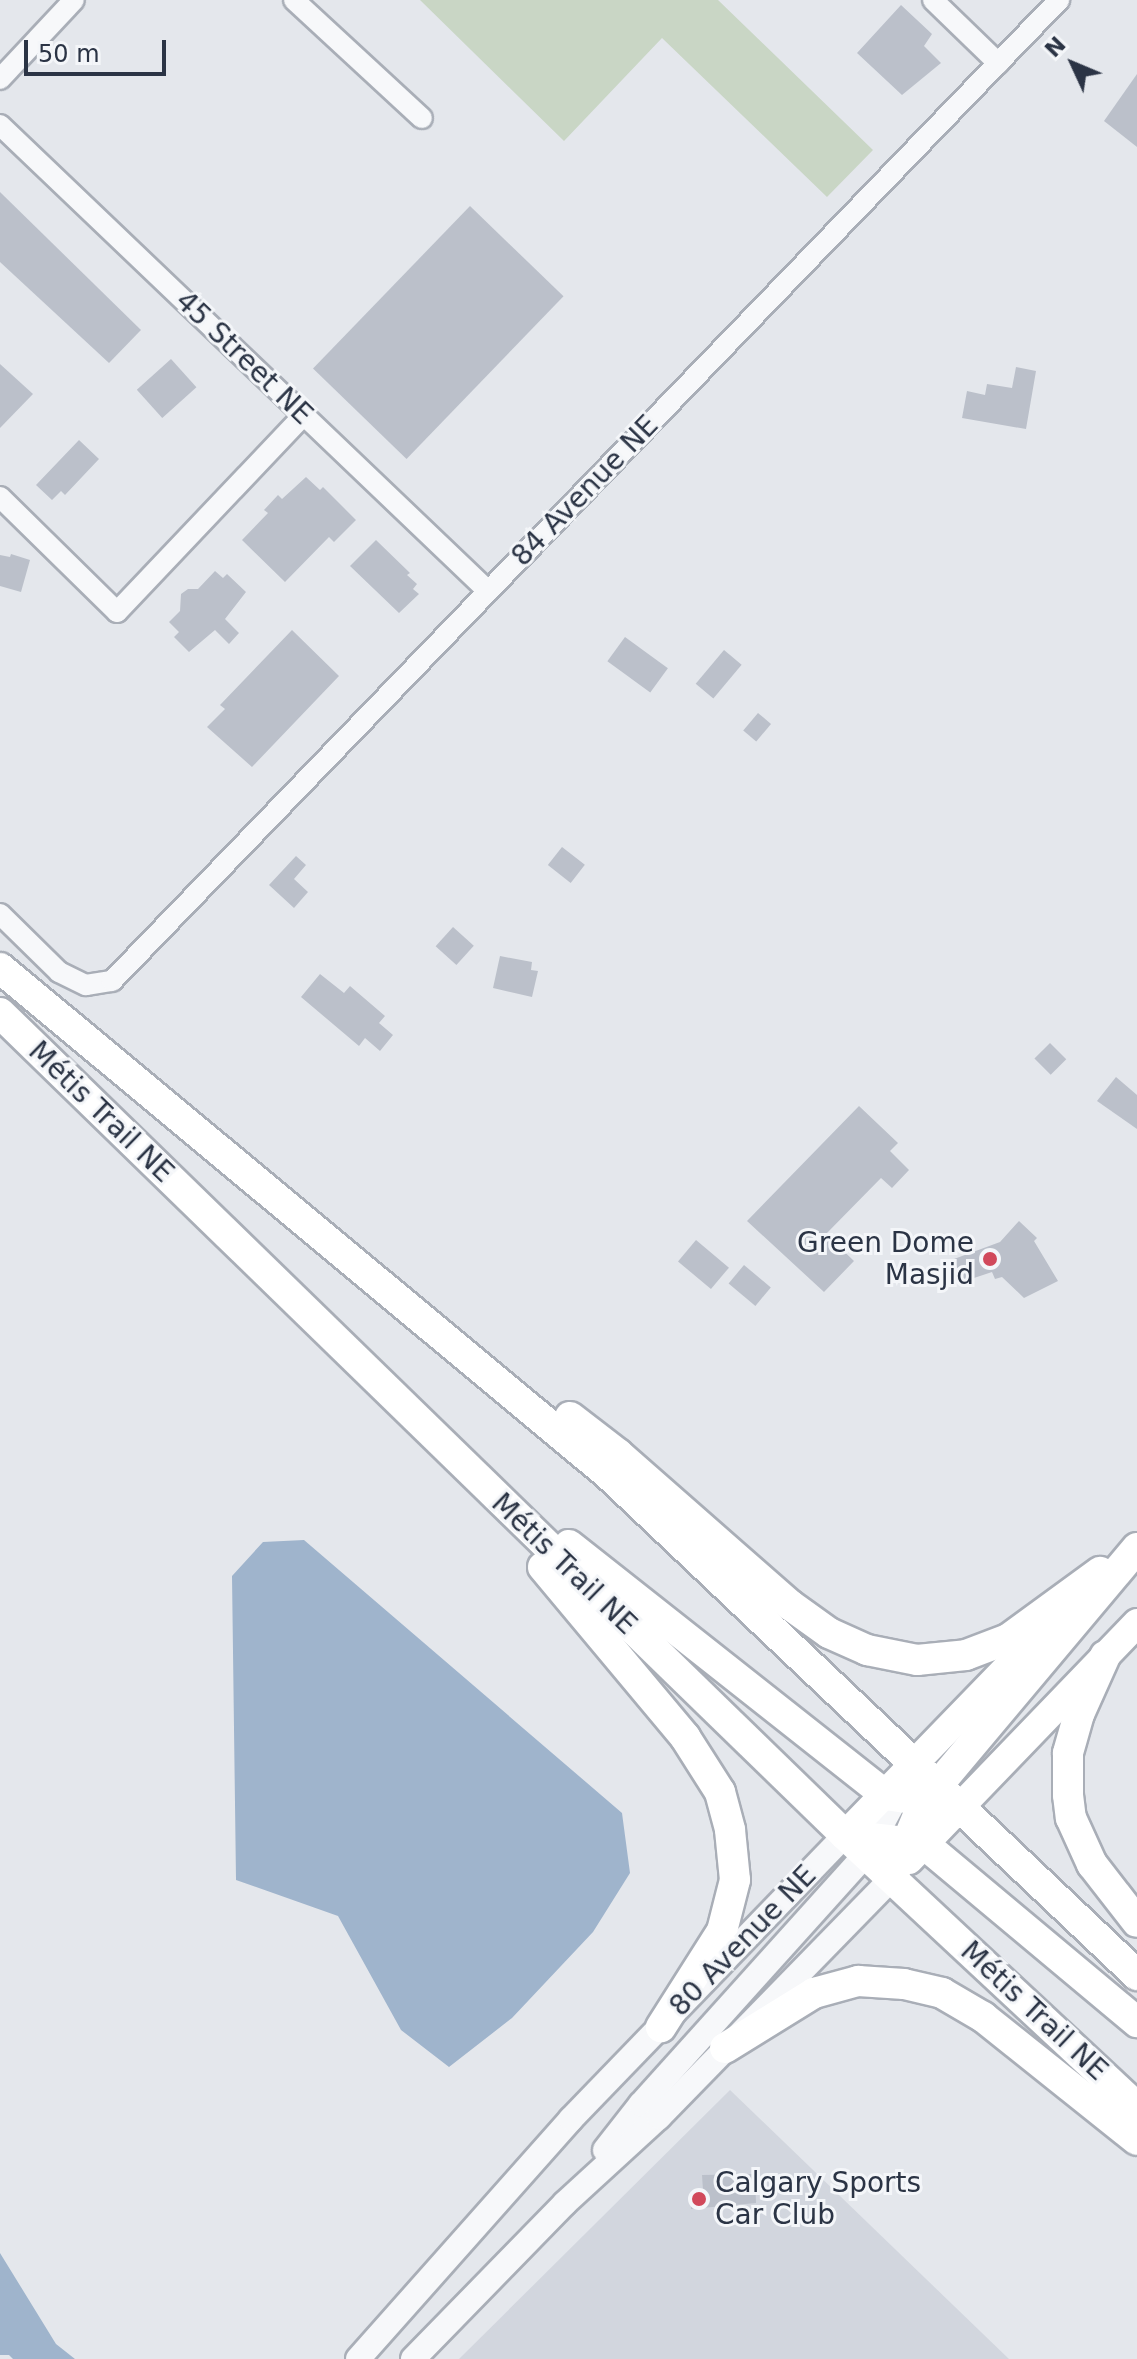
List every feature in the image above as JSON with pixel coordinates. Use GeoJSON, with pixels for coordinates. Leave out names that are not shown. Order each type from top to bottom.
{"type":"FeatureCollection","features":[{"type":"Feature","properties":{"kind":"main road","name":"Métis Trail NE"},"geometry":{"type":"LineString","coordinates":[[0,968],[608,1474],[914,1764],[910,1796]]}},
{"type":"Feature","properties":{"kind":"main road","name":"Métis Trail NE"},"geometry":{"type":"LineString","coordinates":[[0,1013],[433,1437],[862,1842],[892,1878],[1137,2107]]}},
{"type":"Feature","properties":{"kind":"main road"},"geometry":{"type":"LineString","coordinates":[[279,1201],[618,1454],[790,1605],[829,1633],[867,1650],[917,1660],[966,1655],[1008,1639],[1100,1572]]}},
{"type":"Feature","properties":{"kind":"main road"},"geometry":{"type":"LineString","coordinates":[[433,1437],[910,1796],[960,1806],[1137,1975]]}},
{"type":"Feature","properties":{"kind":"main road"},"geometry":{"type":"LineString","coordinates":[[433,1437],[644,1686],[685,1737],[720,1792],[730,1830],[735,1880],[722,1931],[661,2027]]}},
{"type":"Feature","properties":{"kind":"main road","name":"80 Avenue NE"},"geometry":{"type":"LineString","coordinates":[[862,1842],[910,1796],[914,1764],[1137,1534]]}},
{"type":"Feature","properties":{"kind":"main road"},"geometry":{"type":"LineString","coordinates":[[914,1842],[910,1796],[1137,1548]]}},
{"type":"Feature","properties":{"kind":"main road"},"geometry":{"type":"LineString","coordinates":[[892,1878],[914,1842],[960,1806],[1137,1623]]}},
{"type":"Feature","properties":{"kind":"main road"},"geometry":{"type":"LineString","coordinates":[[1105,1656],[1079,1714],[1068,1753],[1068,1795],[1071,1818],[1092,1864],[1137,1922]]}},
{"type":"Feature","properties":{"kind":"main road"},"geometry":{"type":"LineString","coordinates":[[862,1842],[914,1842],[1137,2022]]}},
{"type":"Feature","properties":{"kind":"main road"},"geometry":{"type":"LineString","coordinates":[[725,2048],[814,1993],[858,1981],[904,1984],[942,1993],[983,2017],[1137,2140]]}},
{"type":"Feature","properties":{"kind":"street"},"geometry":{"type":"LineString","coordinates":[[0,79],[74,0]]}},
{"type":"Feature","properties":{"kind":"street"},"geometry":{"type":"LineString","coordinates":[[294,0],[422,118]]}},
{"type":"Feature","properties":{"kind":"street"},"geometry":{"type":"LineString","coordinates":[[933,0],[998,63]]}},
{"type":"Feature","properties":{"kind":"street","name":"84 Avenue NE"},"geometry":{"type":"LineString","coordinates":[[0,914],[59,972],[86,985],[112,981],[1059,0]]}},
{"type":"Feature","properties":{"kind":"street","name":"45 Street NE"},"geometry":{"type":"LineString","coordinates":[[0,125],[488,591]]}},
{"type":"Feature","properties":{"kind":"street"},"geometry":{"type":"LineString","coordinates":[[0,497],[117,612],[304,415]]}},
{"type":"Feature","properties":{"kind":"street"},"geometry":{"type":"LineString","coordinates":[[565,2203],[641,2104],[862,1842]]}},
{"type":"Feature","properties":{"kind":"street","name":"80 Avenue NE"},"geometry":{"type":"LineString","coordinates":[[358,2359],[571,2119],[661,2027],[862,1842]]}},
{"type":"Feature","properties":{"kind":"street"},"geometry":{"type":"LineString","coordinates":[[413,2359],[565,2203],[659,2117],[892,1878]]}},
{"type":"Feature","properties":{"kind":"shaded area"},"geometry":{"type":"Polygon","coordinates":[[[730,2090],[1009,2359],[459,2359],[730,2090]]]}},
{"type":"Feature","properties":{"kind":"green space"},"geometry":{"type":"Polygon","coordinates":[[[420,0],[718,0],[873,150],[827,197],[662,38],[564,141],[420,0]]]}},
{"type":"Feature","properties":{"kind":"water"},"geometry":{"type":"Polygon","coordinates":[[[304,1540],[622,1813],[630,1873],[593,1932],[512,2018],[449,2067],[401,2030],[338,1916],[236,1880],[232,1576],[263,1542],[304,1540]]]}},
{"type":"Feature","properties":{"kind":"water"},"geometry":{"type":"Polygon","coordinates":[[[0,2253],[56,2344],[75,2359],[13,2359],[9,2355],[0,2355],[0,2253]]]}},
{"type":"Feature","properties":{"kind":"building"},"geometry":{"type":"Polygon","coordinates":[[[901,5],[932,34],[924,46],[941,63],[902,95],[857,53],[901,5]]]}},
{"type":"Feature","properties":{"kind":"building"},"geometry":{"type":"Polygon","coordinates":[[[1137,74],[1137,147],[1104,121],[1137,74]]]}},
{"type":"Feature","properties":{"kind":"building"},"geometry":{"type":"Polygon","coordinates":[[[0,192],[141,330],[109,363],[0,262],[0,192]]]}},
{"type":"Feature","properties":{"kind":"building"},"geometry":{"type":"Polygon","coordinates":[[[470,206],[564,296],[407,459],[313,369],[470,206]]]}},
{"type":"Feature","properties":{"kind":"building"},"geometry":{"type":"Polygon","coordinates":[[[171,359],[196,387],[162,418],[137,390],[171,359]]]}},
{"type":"Feature","properties":{"kind":"building"},"geometry":{"type":"Polygon","coordinates":[[[0,364],[33,394],[0,428],[0,364]]]}},
{"type":"Feature","properties":{"kind":"building"},"geometry":{"type":"Polygon","coordinates":[[[1016,367],[1036,371],[1026,429],[962,418],[967,391],[985,395],[987,384],[1012,388],[1016,367]]]}},
{"type":"Feature","properties":{"kind":"building"},"geometry":{"type":"Polygon","coordinates":[[[79,440],[99,459],[65,495],[61,491],[52,500],[36,485],[79,440]]]}},
{"type":"Feature","properties":{"kind":"building"},"geometry":{"type":"Polygon","coordinates":[[[306,477],[320,490],[323,487],[356,520],[334,542],[329,537],[285,582],[242,540],[268,513],[264,510],[278,495],[282,499],[306,477]]]}},
{"type":"Feature","properties":{"kind":"building"},"geometry":{"type":"Polygon","coordinates":[[[376,540],[417,584],[413,589],[419,594],[399,613],[350,566],[376,540]]]}},
{"type":"Feature","properties":{"kind":"building"},"geometry":{"type":"Polygon","coordinates":[[[11,554],[30,560],[21,592],[0,586],[0,555],[10,557],[11,554]]]}},
{"type":"Feature","properties":{"kind":"building"},"geometry":{"type":"Polygon","coordinates":[[[215,571],[223,578],[227,574],[246,592],[225,619],[239,633],[229,644],[215,630],[189,652],[174,637],[179,632],[169,622],[180,611],[181,594],[188,589],[198,589],[215,571]]]}},
{"type":"Feature","properties":{"kind":"building"},"geometry":{"type":"Polygon","coordinates":[[[292,630],[339,676],[252,767],[207,727],[225,709],[220,705],[292,630]]]}},
{"type":"Feature","properties":{"kind":"building"},"geometry":{"type":"Polygon","coordinates":[[[625,637],[668,668],[650,692],[607,661],[625,637]]]}},
{"type":"Feature","properties":{"kind":"building"},"geometry":{"type":"Polygon","coordinates":[[[724,650],[742,665],[713,698],[696,684],[724,650]]]}},
{"type":"Feature","properties":{"kind":"building"},"geometry":{"type":"Polygon","coordinates":[[[758,713],[771,724],[756,742],[743,731],[758,713]]]}},
{"type":"Feature","properties":{"kind":"building"},"geometry":{"type":"Polygon","coordinates":[[[562,847],[585,865],[571,883],[548,865],[562,847]]]}},
{"type":"Feature","properties":{"kind":"building"},"geometry":{"type":"Polygon","coordinates":[[[296,856],[306,865],[294,879],[308,892],[294,908],[269,885],[296,856]]]}},
{"type":"Feature","properties":{"kind":"building"},"geometry":{"type":"Polygon","coordinates":[[[453,927],[474,946],[456,965],[436,946],[453,927]]]}},
{"type":"Feature","properties":{"kind":"building"},"geometry":{"type":"Polygon","coordinates":[[[500,956],[532,962],[531,970],[538,971],[532,997],[493,988],[500,956]]]}},
{"type":"Feature","properties":{"kind":"building"},"geometry":{"type":"Polygon","coordinates":[[[320,974],[344,993],[350,986],[385,1016],[379,1023],[393,1035],[380,1051],[365,1038],[359,1046],[301,997],[320,974]]]}},
{"type":"Feature","properties":{"kind":"building"},"geometry":{"type":"Polygon","coordinates":[[[1050,1043],[1066,1059],[1051,1075],[1034,1059],[1050,1043]]]}},
{"type":"Feature","properties":{"kind":"building"},"geometry":{"type":"Polygon","coordinates":[[[1116,1077],[1137,1095],[1137,1129],[1097,1101],[1116,1077]]]}},
{"type":"Feature","properties":{"kind":"building"},"geometry":{"type":"Polygon","coordinates":[[[859,1106],[898,1143],[890,1151],[909,1170],[892,1188],[881,1178],[826,1234],[854,1261],[824,1292],[747,1221],[859,1106]]]}},
{"type":"Feature","properties":{"kind":"building","name":"Green Dome Masjid"},"geometry":{"type":"Polygon","coordinates":[[[1019,1221],[1037,1238],[1034,1241],[1058,1281],[1024,1298],[1002,1277],[995,1279],[992,1272],[962,1282],[954,1259],[1000,1242],[1019,1221]]]}},
{"type":"Feature","properties":{"kind":"building"},"geometry":{"type":"Polygon","coordinates":[[[696,1240],[729,1268],[711,1289],[678,1261],[696,1240]]]}},
{"type":"Feature","properties":{"kind":"building"},"geometry":{"type":"Polygon","coordinates":[[[744,1265],[771,1287],[755,1306],[729,1283],[744,1265]]]}},
{"type":"Feature","properties":{"kind":"building"},"geometry":{"type":"Polygon","coordinates":[[[755,2174],[756,2203],[691,2209],[691,2191],[703,2190],[702,2175],[755,2174]]]}},
{"type":"Feature","properties":{"kind":"place","name":"Green Dome Masjid"},"geometry":{"type":"Point","coordinates":[990,1259]}},
{"type":"Feature","properties":{"kind":"place","name":"Calgary Sports Car Club"},"geometry":{"type":"Point","coordinates":[699,2199]}}]}
